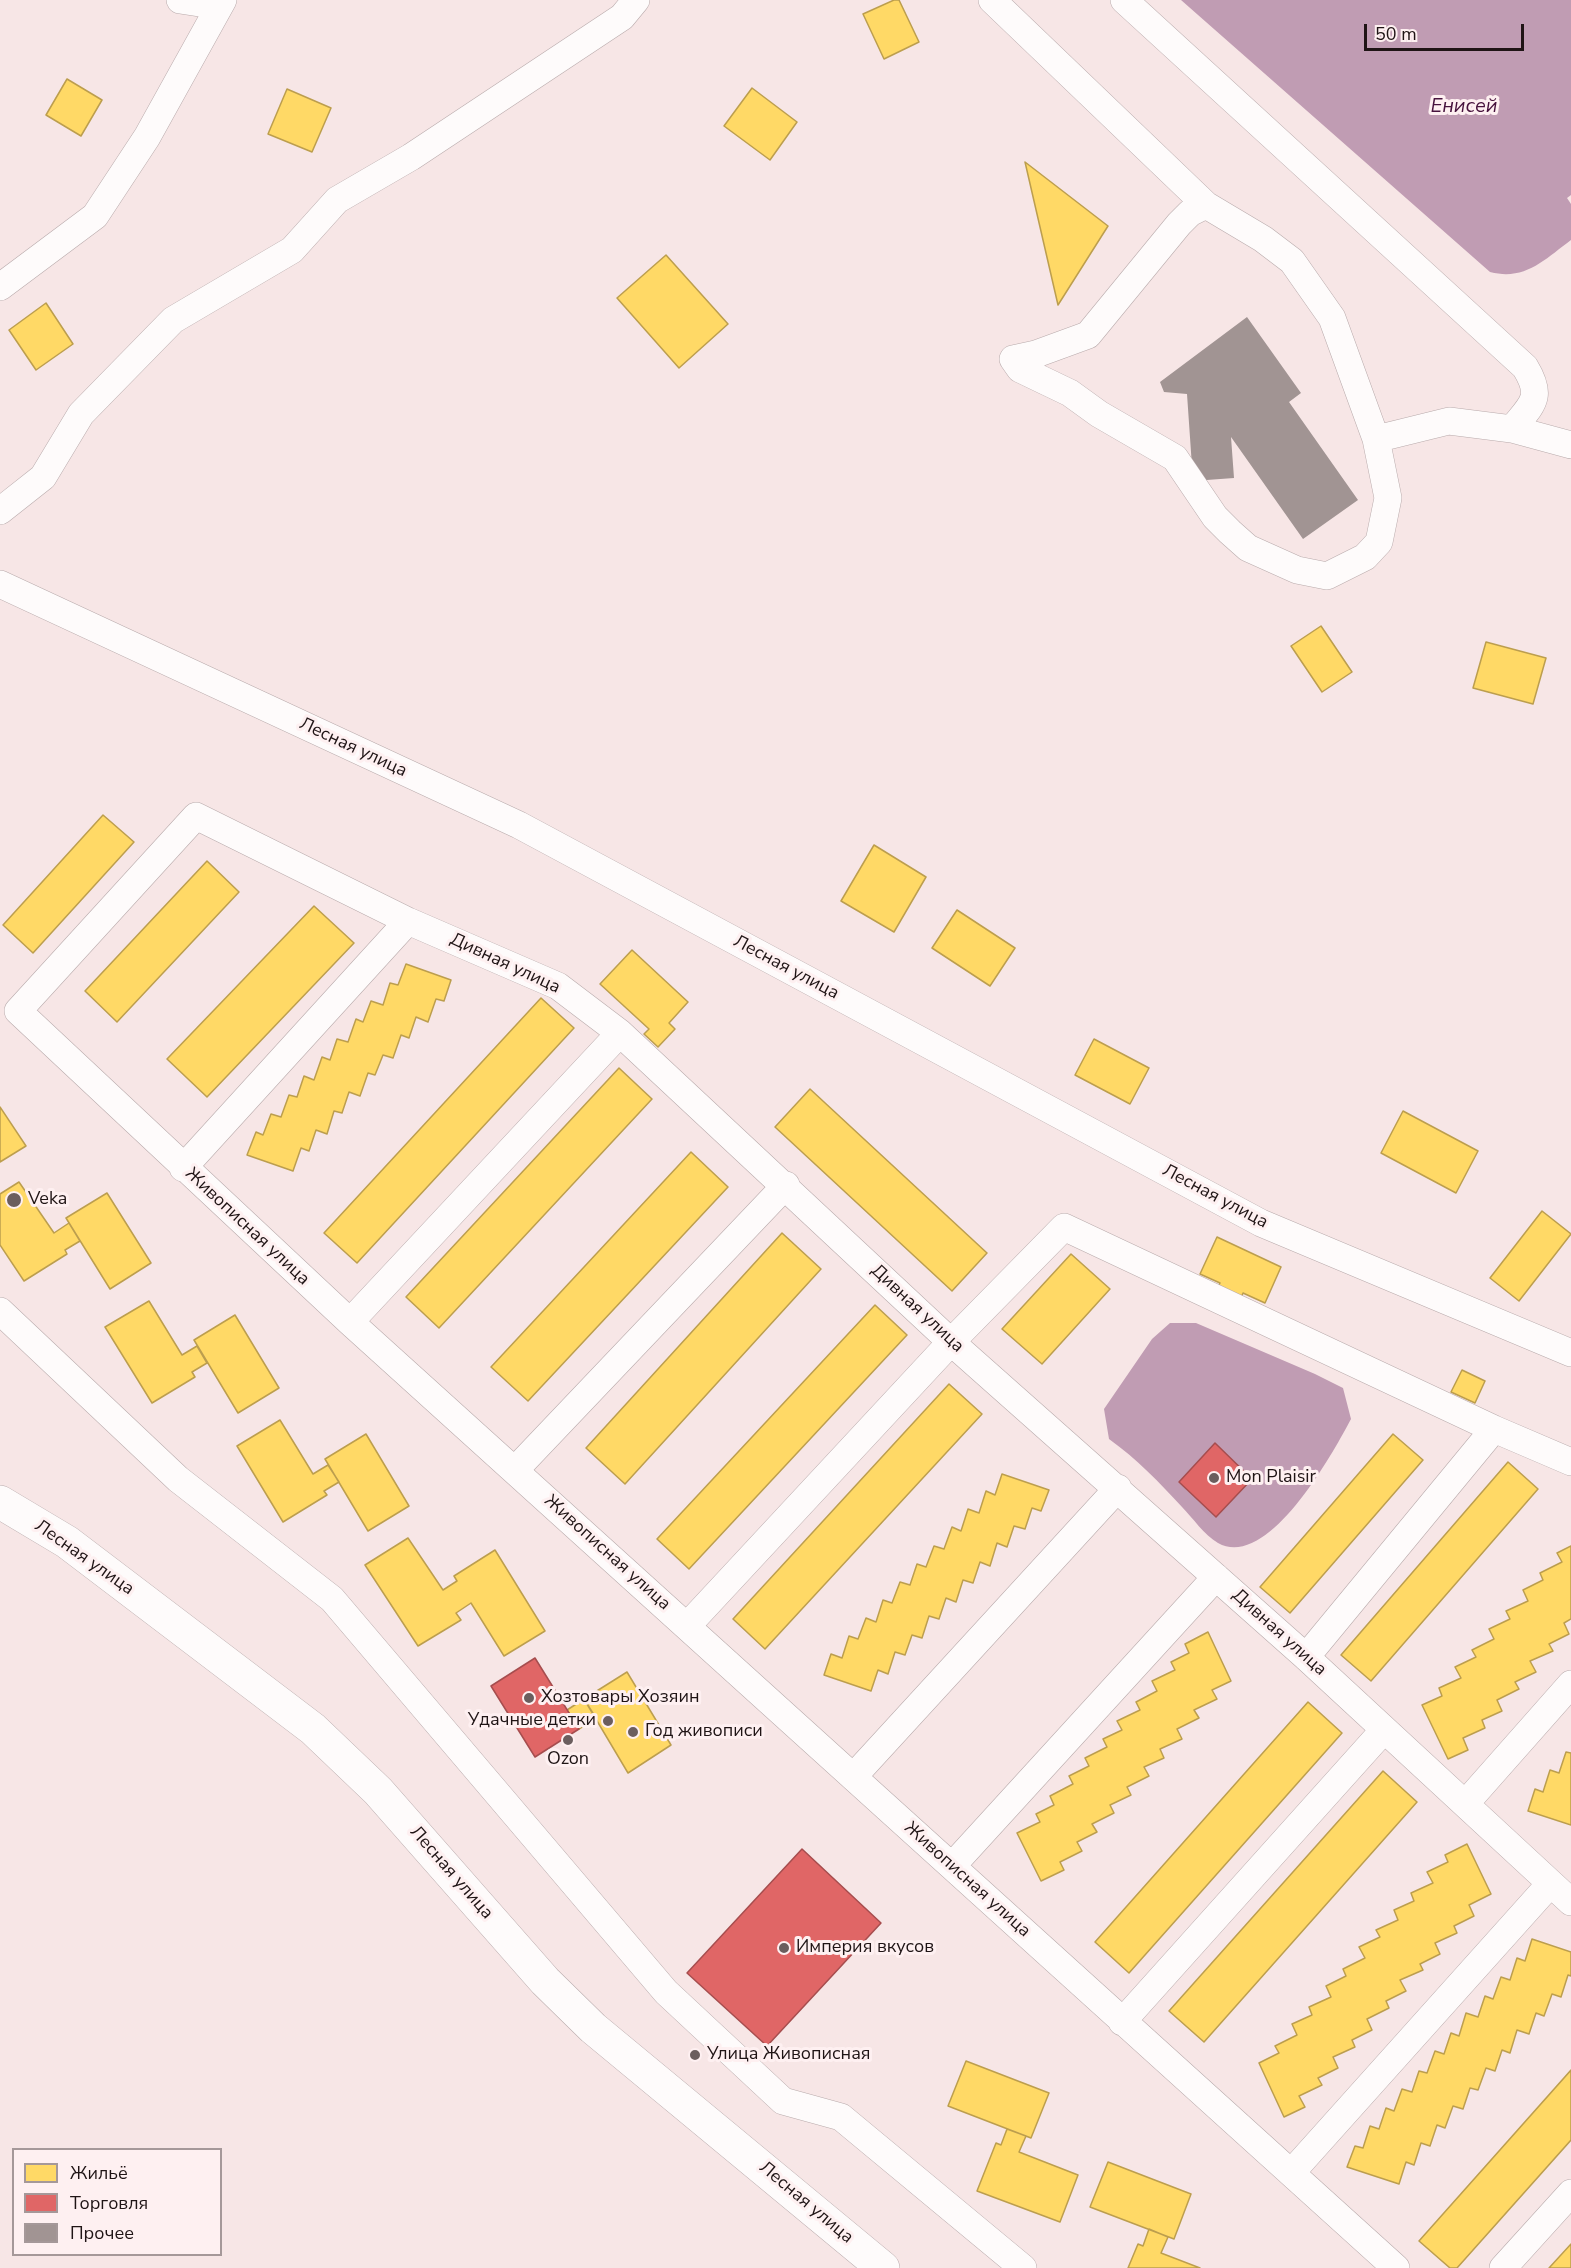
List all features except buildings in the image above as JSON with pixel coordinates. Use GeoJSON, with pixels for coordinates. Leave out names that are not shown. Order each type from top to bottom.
{"type":"FeatureCollection","features":[{"type":"Feature","properties":{"kind":"main road","name":"Лесная улица"},"geometry":{"type":"LineString","coordinates":[[0,1502],[67,1542],[313,1729],[378,1791],[545,1981],[586,2021],[883,2268]]}},
{"type":"Feature","properties":{"kind":"street"},"geometry":{"type":"LineString","coordinates":[[0,287],[95,216],[147,137],[221,3],[180,0]]}},
{"type":"Feature","properties":{"kind":"street"},"geometry":{"type":"LineString","coordinates":[[0,511],[43,477],[81,414],[172,320],[292,250],[337,200],[411,157],[612,24],[622,17],[636,0]]}},
{"type":"Feature","properties":{"kind":"street"},"geometry":{"type":"LineString","coordinates":[[992,0],[1206,205],[1263,239],[1292,261],[1332,318],[1376,439],[1388,498],[1379,542],[1365,557],[1327,576],[1297,570],[1248,548],[1215,517],[1175,458],[1099,414],[1070,393],[1020,369],[1013,359],[1036,354],[1088,335],[1179,224],[1190,213],[1206,205]]}},
{"type":"Feature","properties":{"kind":"street"},"geometry":{"type":"LineString","coordinates":[[1124,0],[1525,367],[1535,384],[1534,400],[1512,429]]}},
{"type":"Feature","properties":{"kind":"street"},"geometry":{"type":"LineString","coordinates":[[1376,439],[1449,421],[1512,429],[1571,445]]}},
{"type":"Feature","properties":{"kind":"street","name":"Лесная улица"},"geometry":{"type":"LineString","coordinates":[[0,584],[519,825],[1261,1223],[1571,1353]]}},
{"type":"Feature","properties":{"kind":"street","name":"Дивная улица"},"geometry":{"type":"LineString","coordinates":[[196,816],[408,921],[558,986],[620,1033],[786,1185],[951,1342],[1306,1657],[1383,1731],[1571,1902]]}},
{"type":"Feature","properties":{"kind":"street","name":"Живописная улица"},"geometry":{"type":"LineString","coordinates":[[196,816],[18,1011],[350,1322],[1396,2268]]}},
{"type":"Feature","properties":{"kind":"street"},"geometry":{"type":"LineString","coordinates":[[183,1168],[408,921]]}},
{"type":"Feature","properties":{"kind":"street"},"geometry":{"type":"LineString","coordinates":[[350,1322],[620,1033]]}},
{"type":"Feature","properties":{"kind":"street"},"geometry":{"type":"LineString","coordinates":[[515,1470],[786,1185]]}},
{"type":"Feature","properties":{"kind":"street"},"geometry":{"type":"LineString","coordinates":[[687,1626],[951,1342],[1064,1227],[1494,1430],[1571,1462]]}},
{"type":"Feature","properties":{"kind":"street"},"geometry":{"type":"LineString","coordinates":[[0,1311],[178,1479],[332,1599],[666,1992],[783,2101],[841,2117],[1023,2268]]}},
{"type":"Feature","properties":{"kind":"street"},"geometry":{"type":"LineString","coordinates":[[1306,1657],[1494,1430]]}},
{"type":"Feature","properties":{"kind":"street"},"geometry":{"type":"LineString","coordinates":[[854,1777],[1118,1488]]}},
{"type":"Feature","properties":{"kind":"street"},"geometry":{"type":"LineString","coordinates":[[952,1866],[1216,1577]]}},
{"type":"Feature","properties":{"kind":"street"},"geometry":{"type":"LineString","coordinates":[[1465,1804],[1571,1684]]}},
{"type":"Feature","properties":{"kind":"street"},"geometry":{"type":"LineString","coordinates":[[1122,2022],[1383,1731]]}},
{"type":"Feature","properties":{"kind":"street"},"geometry":{"type":"LineString","coordinates":[[1290,2173],[1550,1884]]}},
{"type":"Feature","properties":{"kind":"street"},"geometry":{"type":"LineString","coordinates":[[1503,2268],[1571,2193]]}},
{"type":"Feature","properties":{"kind":"water","name":"Енисей"},"geometry":{"type":"Polygon","coordinates":[[[1181,0],[1571,0],[1571,195],[1567,198],[1571,204],[1571,240],[1534,267],[1524,271],[1514,274],[1490,272],[1181,0]]]}},
{"type":"Feature","properties":{"kind":"water"},"geometry":{"type":"Polygon","coordinates":[[[1170,1323],[1196,1323],[1343,1388],[1351,1419],[1314,1481],[1277,1525],[1257,1540],[1237,1547],[1213,1540],[1147,1471],[1109,1439],[1104,1409],[1152,1339],[1170,1323]]]}},
{"type":"Feature","properties":{"kind":"place","name":"Veka"},"geometry":{"type":"Point","coordinates":[14,1200]}},
{"type":"Feature","properties":{"kind":"place","name":"Mon Plaisir"},"geometry":{"type":"Point","coordinates":[1214,1478]}},
{"type":"Feature","properties":{"kind":"place","name":"Хозтовары Хозяин"},"geometry":{"type":"Point","coordinates":[529,1698]}},
{"type":"Feature","properties":{"kind":"place","name":"Удачные детки"},"geometry":{"type":"Point","coordinates":[608,1721]}},
{"type":"Feature","properties":{"kind":"place","name":"Год живописи"},"geometry":{"type":"Point","coordinates":[633,1732]}},
{"type":"Feature","properties":{"kind":"place","name":"Ozon"},"geometry":{"type":"Point","coordinates":[568,1740]}},
{"type":"Feature","properties":{"kind":"place","name":"Империя вкусов"},"geometry":{"type":"Point","coordinates":[784,1948]}},
{"type":"Feature","properties":{"kind":"place","name":"Улица Живописная"},"geometry":{"type":"Point","coordinates":[695,2055]}}]}
